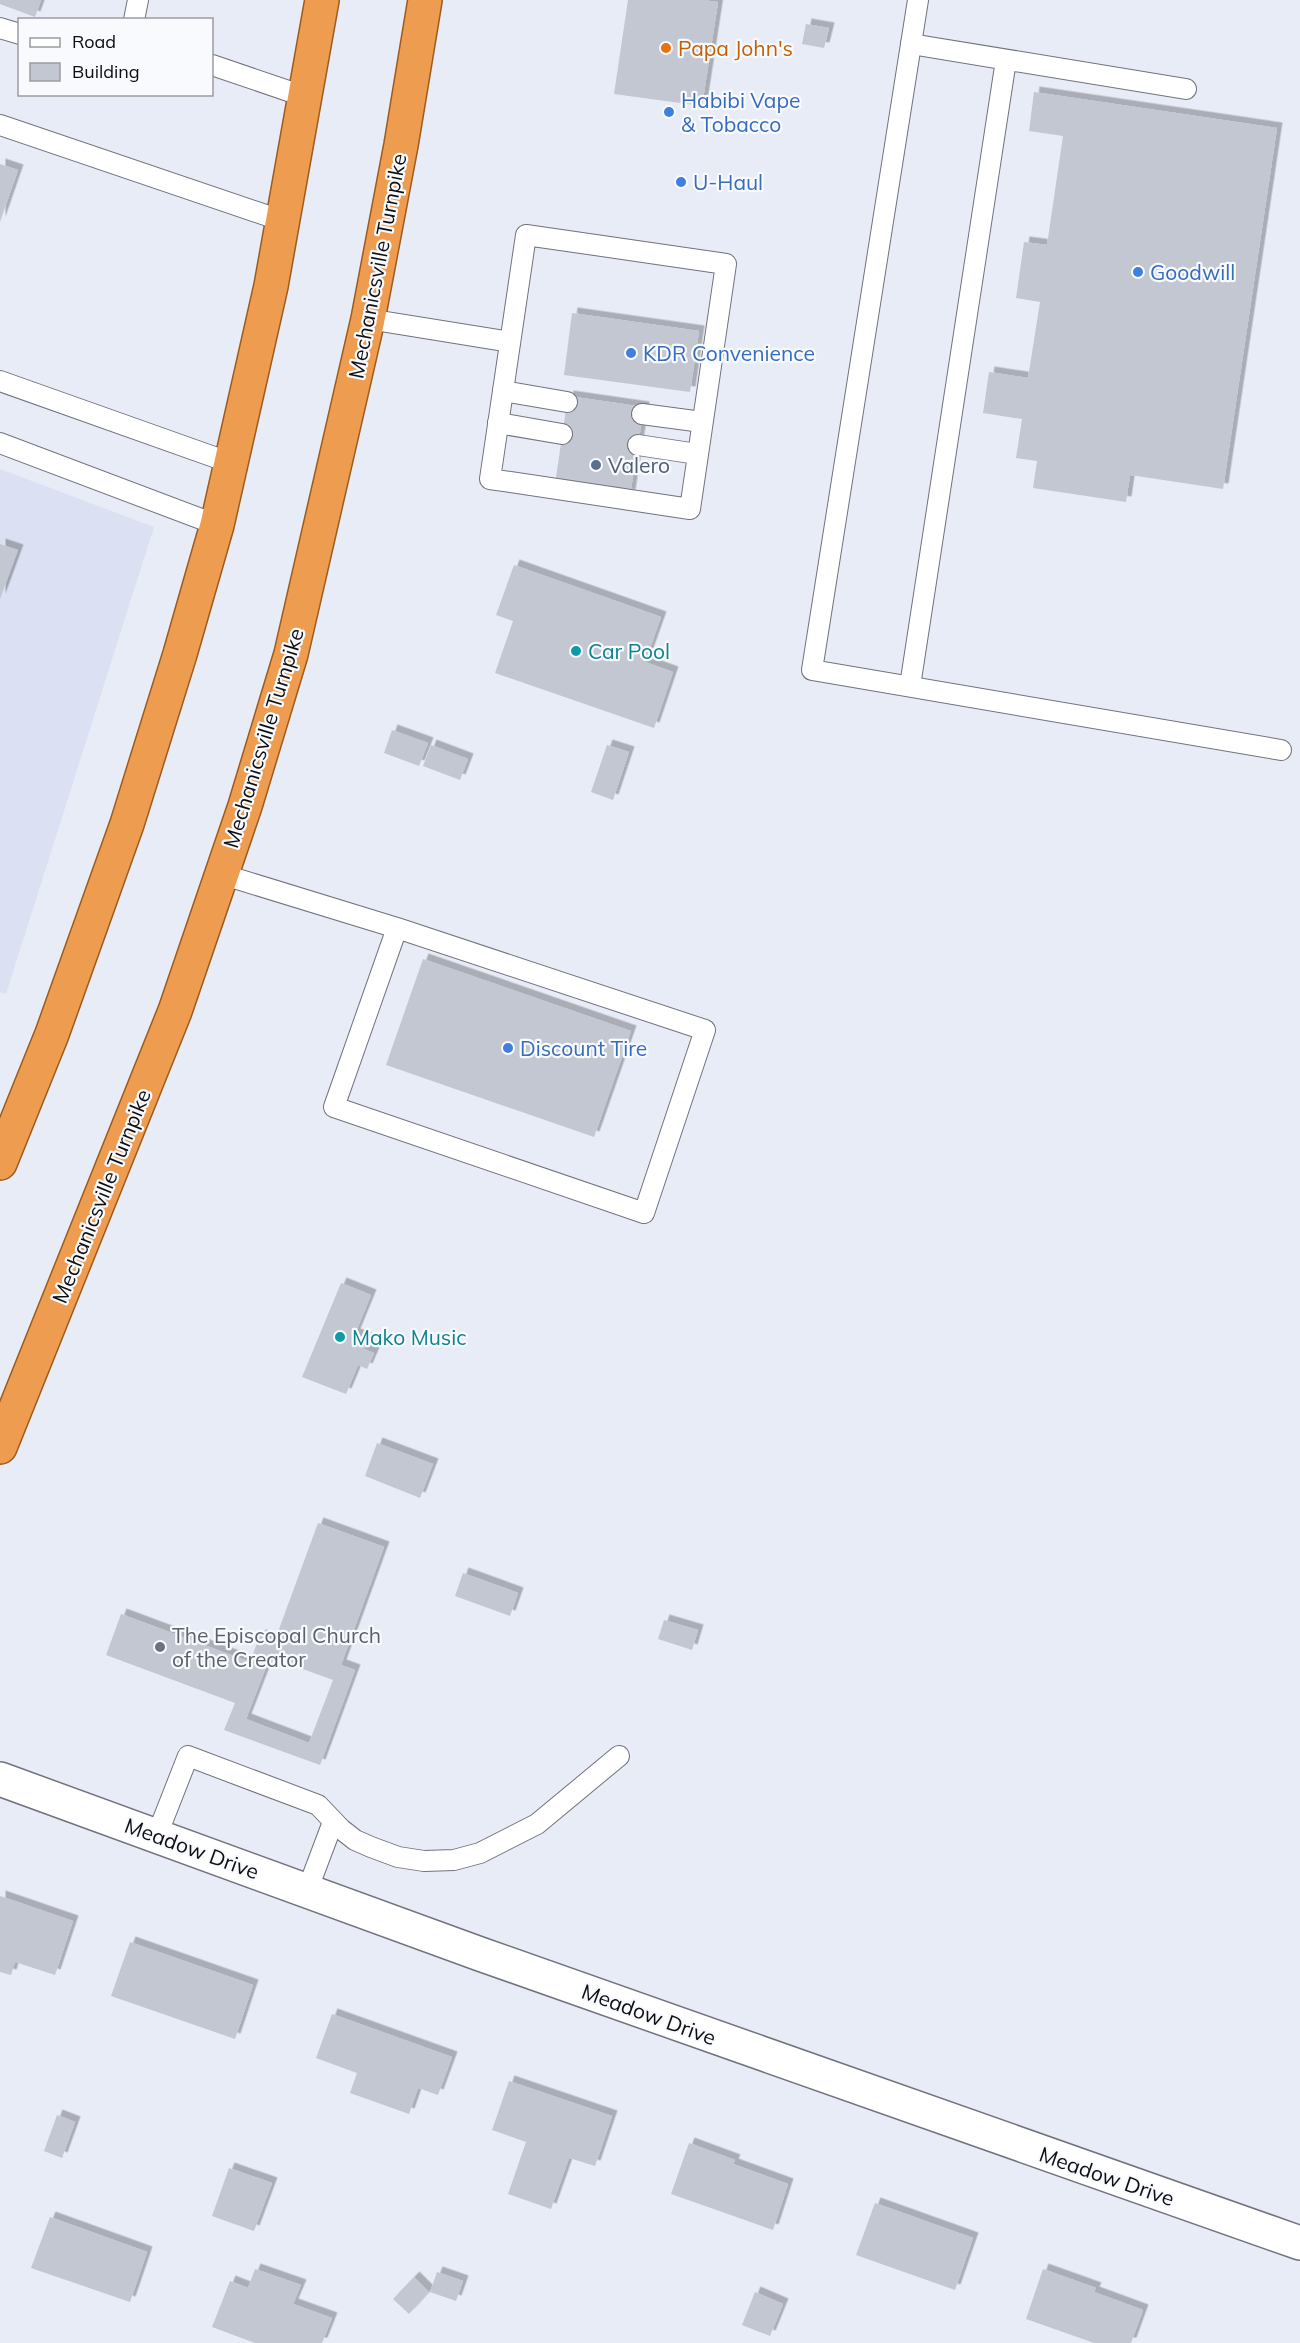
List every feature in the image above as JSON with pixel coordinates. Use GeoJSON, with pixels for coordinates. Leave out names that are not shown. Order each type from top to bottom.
{"type":"FeatureCollection","features":[{"type":"Feature","properties":{"kind":"highway"},"geometry":{"type":"LineString","coordinates":[[0,1163],[52,1034],[127,824],[217,525],[284,221],[322,0]]}},
{"type":"Feature","properties":{"kind":"highway","name":"Mechanicsville Turnpike"},"geometry":{"type":"LineString","coordinates":[[0,1447],[175,1011],[245,806],[291,654],[368,319],[401,146],[425,0]]}},
{"type":"Feature","properties":{"kind":"street","name":"Meadow Drive"},"geometry":{"type":"LineString","coordinates":[[0,1779],[307,1891],[1300,2243]]}},
{"type":"Feature","properties":{"kind":"lane"},"geometry":{"type":"LineString","coordinates":[[134,18],[138,0]]}},
{"type":"Feature","properties":{"kind":"lane"},"geometry":{"type":"LineString","coordinates":[[918,0],[812,670],[1281,750]]}},
{"type":"Feature","properties":{"kind":"lane"},"geometry":{"type":"LineString","coordinates":[[0,28],[18,33]]}},
{"type":"Feature","properties":{"kind":"lane"},"geometry":{"type":"LineString","coordinates":[[911,44],[1186,89]]}},
{"type":"Feature","properties":{"kind":"lane"},"geometry":{"type":"LineString","coordinates":[[910,686],[1006,60]]}},
{"type":"Feature","properties":{"kind":"lane"},"geometry":{"type":"LineString","coordinates":[[213,65],[306,97]]}},
{"type":"Feature","properties":{"kind":"lane"},"geometry":{"type":"LineString","coordinates":[[0,125],[284,221]]}},
{"type":"Feature","properties":{"kind":"lane"},"geometry":{"type":"LineString","coordinates":[[526,235],[726,264],[690,509],[490,480],[503,391],[526,235]]}},
{"type":"Feature","properties":{"kind":"lane"},"geometry":{"type":"LineString","coordinates":[[368,319],[510,342]]}},
{"type":"Feature","properties":{"kind":"lane"},"geometry":{"type":"LineString","coordinates":[[0,381],[231,463]]}},
{"type":"Feature","properties":{"kind":"lane"},"geometry":{"type":"LineString","coordinates":[[503,391],[567,402]]}},
{"type":"Feature","properties":{"kind":"lane"},"geometry":{"type":"LineString","coordinates":[[642,414],[702,422]]}},
{"type":"Feature","properties":{"kind":"lane"},"geometry":{"type":"LineString","coordinates":[[498,423],[562,434]]}},
{"type":"Feature","properties":{"kind":"lane"},"geometry":{"type":"LineString","coordinates":[[0,443],[217,525]]}},
{"type":"Feature","properties":{"kind":"lane"},"geometry":{"type":"LineString","coordinates":[[638,445],[697,454]]}},
{"type":"Feature","properties":{"kind":"lane"},"geometry":{"type":"LineString","coordinates":[[221,874],[397,928],[705,1030],[644,1213],[334,1107],[397,928]]}},
{"type":"Feature","properties":{"kind":"lane"},"geometry":{"type":"LineString","coordinates":[[157,1835],[188,1756],[318,1804],[333,1822],[355,1840],[398,1857],[424,1861],[454,1860],[480,1853],[537,1824],[619,1756]]}},
{"type":"Feature","properties":{"kind":"lane"},"geometry":{"type":"LineString","coordinates":[[307,1891],[333,1822]]}},
{"type":"Feature","properties":{"kind":"shaded area"},"geometry":{"type":"Polygon","coordinates":[[[0,469],[154,527],[6,994],[0,992],[0,469]]]}},
{"type":"Feature","properties":{"kind":"building"},"geometry":{"type":"Polygon","coordinates":[[[0,0],[41,0],[35,17],[0,4],[0,0]]]}},
{"type":"Feature","properties":{"kind":"building","name":"Papa John's"},"geometry":{"type":"Polygon","coordinates":[[[628,0],[718,2],[702,106],[614,94],[628,0]]]}},
{"type":"Feature","properties":{"kind":"building"},"geometry":{"type":"Polygon","coordinates":[[[806,24],[829,28],[824,48],[802,44],[806,24]]]}},
{"type":"Feature","properties":{"kind":"building","name":"Goodwill"},"geometry":{"type":"Polygon","coordinates":[[[1034,92],[1277,128],[1223,489],[1130,475],[1126,502],[1033,488],[1037,461],[1016,458],[1022,419],[983,413],[989,372],[1028,378],[1040,302],[1016,298],[1024,242],[1047,245],[1063,136],[1029,131],[1034,92]]]}},
{"type":"Feature","properties":{"kind":"building"},"geometry":{"type":"Polygon","coordinates":[[[0,164],[18,170],[0,222],[0,164]]]}},
{"type":"Feature","properties":{"kind":"building","name":"KDR Convenience"},"geometry":{"type":"Polygon","coordinates":[[[572,313],[699,331],[690,392],[564,375],[572,313]]]}},
{"type":"Feature","properties":{"kind":"building","name":"Valero"},"geometry":{"type":"Polygon","coordinates":[[[568,396],[644,407],[630,495],[555,484],[568,396]]]}},
{"type":"Feature","properties":{"kind":"building"},"geometry":{"type":"Polygon","coordinates":[[[0,544],[18,550],[0,599],[0,544]]]}},
{"type":"Feature","properties":{"kind":"building","name":"Car Pool"},"geometry":{"type":"Polygon","coordinates":[[[514,565],[661,617],[645,662],[673,672],[654,728],[495,673],[513,621],[496,615],[514,565]]]}},
{"type":"Feature","properties":{"kind":"building"},"geometry":{"type":"Polygon","coordinates":[[[392,730],[428,743],[419,766],[384,753],[392,730]]]}},
{"type":"Feature","properties":{"kind":"building"},"geometry":{"type":"Polygon","coordinates":[[[431,745],[468,759],[460,780],[423,766],[431,745]]]}},
{"type":"Feature","properties":{"kind":"building"},"geometry":{"type":"Polygon","coordinates":[[[607,745],[629,752],[613,800],[591,792],[607,745]]]}},
{"type":"Feature","properties":{"kind":"building","name":"Discount Tire"},"geometry":{"type":"Polygon","coordinates":[[[423,959],[631,1031],[594,1137],[386,1065],[423,959]]]}},
{"type":"Feature","properties":{"kind":"building","name":"Mako Music"},"geometry":{"type":"Polygon","coordinates":[[[341,1283],[371,1295],[355,1334],[368,1339],[364,1349],[374,1353],[367,1369],[358,1365],[346,1394],[302,1377],[341,1283]]]}},
{"type":"Feature","properties":{"kind":"building"},"geometry":{"type":"Polygon","coordinates":[[[377,1443],[433,1464],[420,1498],[365,1476],[377,1443]]]}},
{"type":"Feature","properties":{"kind":"building","name":"The Episcopal Church of the Creator"},"geometry":{"type":"Polygon","coordinates":[[[318,1523],[384,1547],[341,1665],[355,1670],[320,1765],[224,1730],[235,1703],[106,1655],[121,1614],[250,1662],[260,1635],[275,1640],[318,1523]],[[270,1657],[246,1719],[309,1743],[333,1680],[270,1657]]]}},
{"type":"Feature","properties":{"kind":"building"},"geometry":{"type":"Polygon","coordinates":[[[463,1573],[518,1593],[510,1616],[455,1596],[463,1573]]]}},
{"type":"Feature","properties":{"kind":"building"},"geometry":{"type":"Polygon","coordinates":[[[664,1620],[698,1630],[692,1650],[658,1639],[664,1620]]]}},
{"type":"Feature","properties":{"kind":"building"},"geometry":{"type":"Polygon","coordinates":[[[0,1896],[73,1921],[55,1975],[15,1962],[11,1975],[0,1972],[0,1896]]]}},
{"type":"Feature","properties":{"kind":"building"},"geometry":{"type":"Polygon","coordinates":[[[130,1942],[253,1985],[235,2039],[111,1996],[130,1942]]]}},
{"type":"Feature","properties":{"kind":"building"},"geometry":{"type":"Polygon","coordinates":[[[332,2014],[452,2057],[438,2095],[418,2088],[409,2114],[350,2093],[357,2073],[316,2058],[332,2014]]]}},
{"type":"Feature","properties":{"kind":"building"},"geometry":{"type":"Polygon","coordinates":[[[509,2081],[612,2116],[595,2166],[569,2158],[551,2209],[508,2194],[526,2142],[492,2130],[509,2081]]]}},
{"type":"Feature","properties":{"kind":"building"},"geometry":{"type":"Polygon","coordinates":[[[57,2115],[75,2122],[62,2158],[44,2151],[57,2115]]]}},
{"type":"Feature","properties":{"kind":"building"},"geometry":{"type":"Polygon","coordinates":[[[689,2143],[735,2160],[733,2164],[788,2184],[773,2230],[671,2194],[689,2143]]]}},
{"type":"Feature","properties":{"kind":"building"},"geometry":{"type":"Polygon","coordinates":[[[229,2168],[272,2183],[254,2231],[212,2216],[229,2168]]]}},
{"type":"Feature","properties":{"kind":"building"},"geometry":{"type":"Polygon","coordinates":[[[875,2203],[973,2238],[955,2290],[856,2255],[875,2203]]]}},
{"type":"Feature","properties":{"kind":"building"},"geometry":{"type":"Polygon","coordinates":[[[50,2217],[147,2252],[130,2302],[31,2268],[50,2217]]]}},
{"type":"Feature","properties":{"kind":"building"},"geometry":{"type":"Polygon","coordinates":[[[255,2269],[301,2285],[293,2304],[332,2318],[322,2343],[255,2343],[212,2327],[230,2281],[248,2288],[255,2269]]]}},
{"type":"Feature","properties":{"kind":"building"},"geometry":{"type":"Polygon","coordinates":[[[1043,2269],[1096,2288],[1094,2292],[1143,2310],[1131,2343],[1094,2343],[1026,2319],[1043,2269]]]}},
{"type":"Feature","properties":{"kind":"building"},"geometry":{"type":"Polygon","coordinates":[[[437,2272],[463,2281],[456,2301],[430,2292],[437,2272]]]}},
{"type":"Feature","properties":{"kind":"building"},"geometry":{"type":"Polygon","coordinates":[[[414,2277],[429,2292],[409,2314],[393,2299],[414,2277]]]}},
{"type":"Feature","properties":{"kind":"building"},"geometry":{"type":"Polygon","coordinates":[[[755,2292],[783,2304],[770,2336],[742,2325],[755,2292]]]}},
{"type":"Feature","properties":{"kind":"place","name":"Papa John's"},"geometry":{"type":"Point","coordinates":[666,48]}},
{"type":"Feature","properties":{"kind":"place","name":"Habibi Vape & Tobacco"},"geometry":{"type":"Point","coordinates":[669,112]}},
{"type":"Feature","properties":{"kind":"place","name":"U-Haul"},"geometry":{"type":"Point","coordinates":[681,182]}},
{"type":"Feature","properties":{"kind":"place","name":"Goodwill"},"geometry":{"type":"Point","coordinates":[1138,272]}},
{"type":"Feature","properties":{"kind":"place","name":"KDR Convenience"},"geometry":{"type":"Point","coordinates":[631,353]}},
{"type":"Feature","properties":{"kind":"place","name":"Valero"},"geometry":{"type":"Point","coordinates":[596,465]}},
{"type":"Feature","properties":{"kind":"place","name":"Car Pool"},"geometry":{"type":"Point","coordinates":[576,651]}},
{"type":"Feature","properties":{"kind":"place","name":"Discount Tire"},"geometry":{"type":"Point","coordinates":[508,1048]}},
{"type":"Feature","properties":{"kind":"place","name":"Mako Music"},"geometry":{"type":"Point","coordinates":[340,1337]}},
{"type":"Feature","properties":{"kind":"place","name":"The Episcopal Church of the Creator"},"geometry":{"type":"Point","coordinates":[160,1647]}}]}
